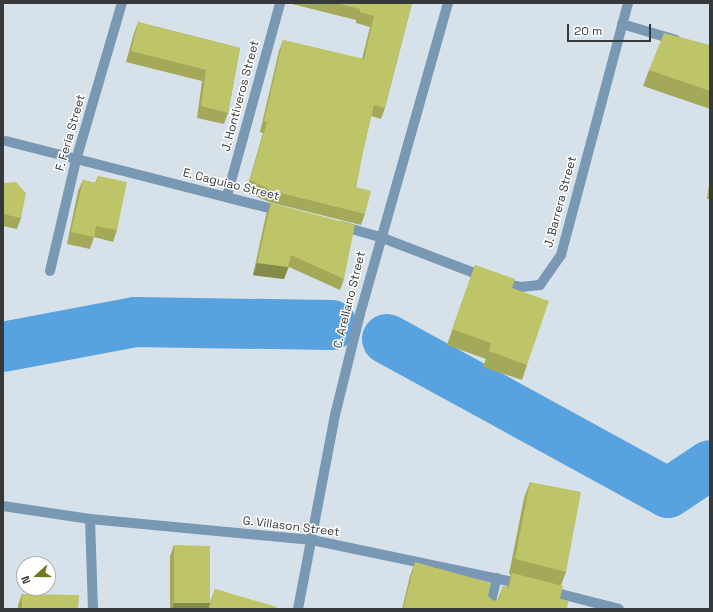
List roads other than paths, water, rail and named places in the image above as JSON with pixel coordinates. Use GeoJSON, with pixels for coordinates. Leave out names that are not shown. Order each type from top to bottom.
{"type":"FeatureCollection","features":[{"type":"Feature","properties":{"kind":"street","name":"F. Feria Street"},"geometry":{"type":"LineString","coordinates":[[50,271],[76,160],[122,3]]}},
{"type":"Feature","properties":{"kind":"street","name":"J. Hontiveros Street"},"geometry":{"type":"LineString","coordinates":[[227,196],[280,3]]}},
{"type":"Feature","properties":{"kind":"street","name":"C. Arellano Street"},"geometry":{"type":"LineString","coordinates":[[298,609],[335,415],[380,237],[448,3]]}},
{"type":"Feature","properties":{"kind":"street","name":"J. Barrera Street"},"geometry":{"type":"LineString","coordinates":[[380,237],[502,283],[521,287],[540,284],[561,256],[628,3]]}},
{"type":"Feature","properties":{"kind":"street"},"geometry":{"type":"LineString","coordinates":[[622,24],[688,44]]}},
{"type":"Feature","properties":{"kind":"street","name":"E. Caguiao Street"},"geometry":{"type":"LineString","coordinates":[[6,141],[76,160],[296,214]]}},
{"type":"Feature","properties":{"kind":"street"},"geometry":{"type":"LineString","coordinates":[[326,222],[380,237]]}},
{"type":"Feature","properties":{"kind":"street","name":"G. Villason Street"},"geometry":{"type":"LineString","coordinates":[[3,506],[90,519],[312,540],[497,578],[619,609]]}},
{"type":"Feature","properties":{"kind":"street"},"geometry":{"type":"LineString","coordinates":[[90,519],[93,609]]}},
{"type":"Feature","properties":{"kind":"street"},"geometry":{"type":"LineString","coordinates":[[489,609],[497,578]]}},
{"type":"Feature","properties":{"kind":"waterway"},"geometry":{"type":"LineString","coordinates":[[3,347],[135,322],[332,325]]}},
{"type":"Feature","properties":{"kind":"waterway"},"geometry":{"type":"LineString","coordinates":[[387,339],[668,493],[710,465]]}}]}
